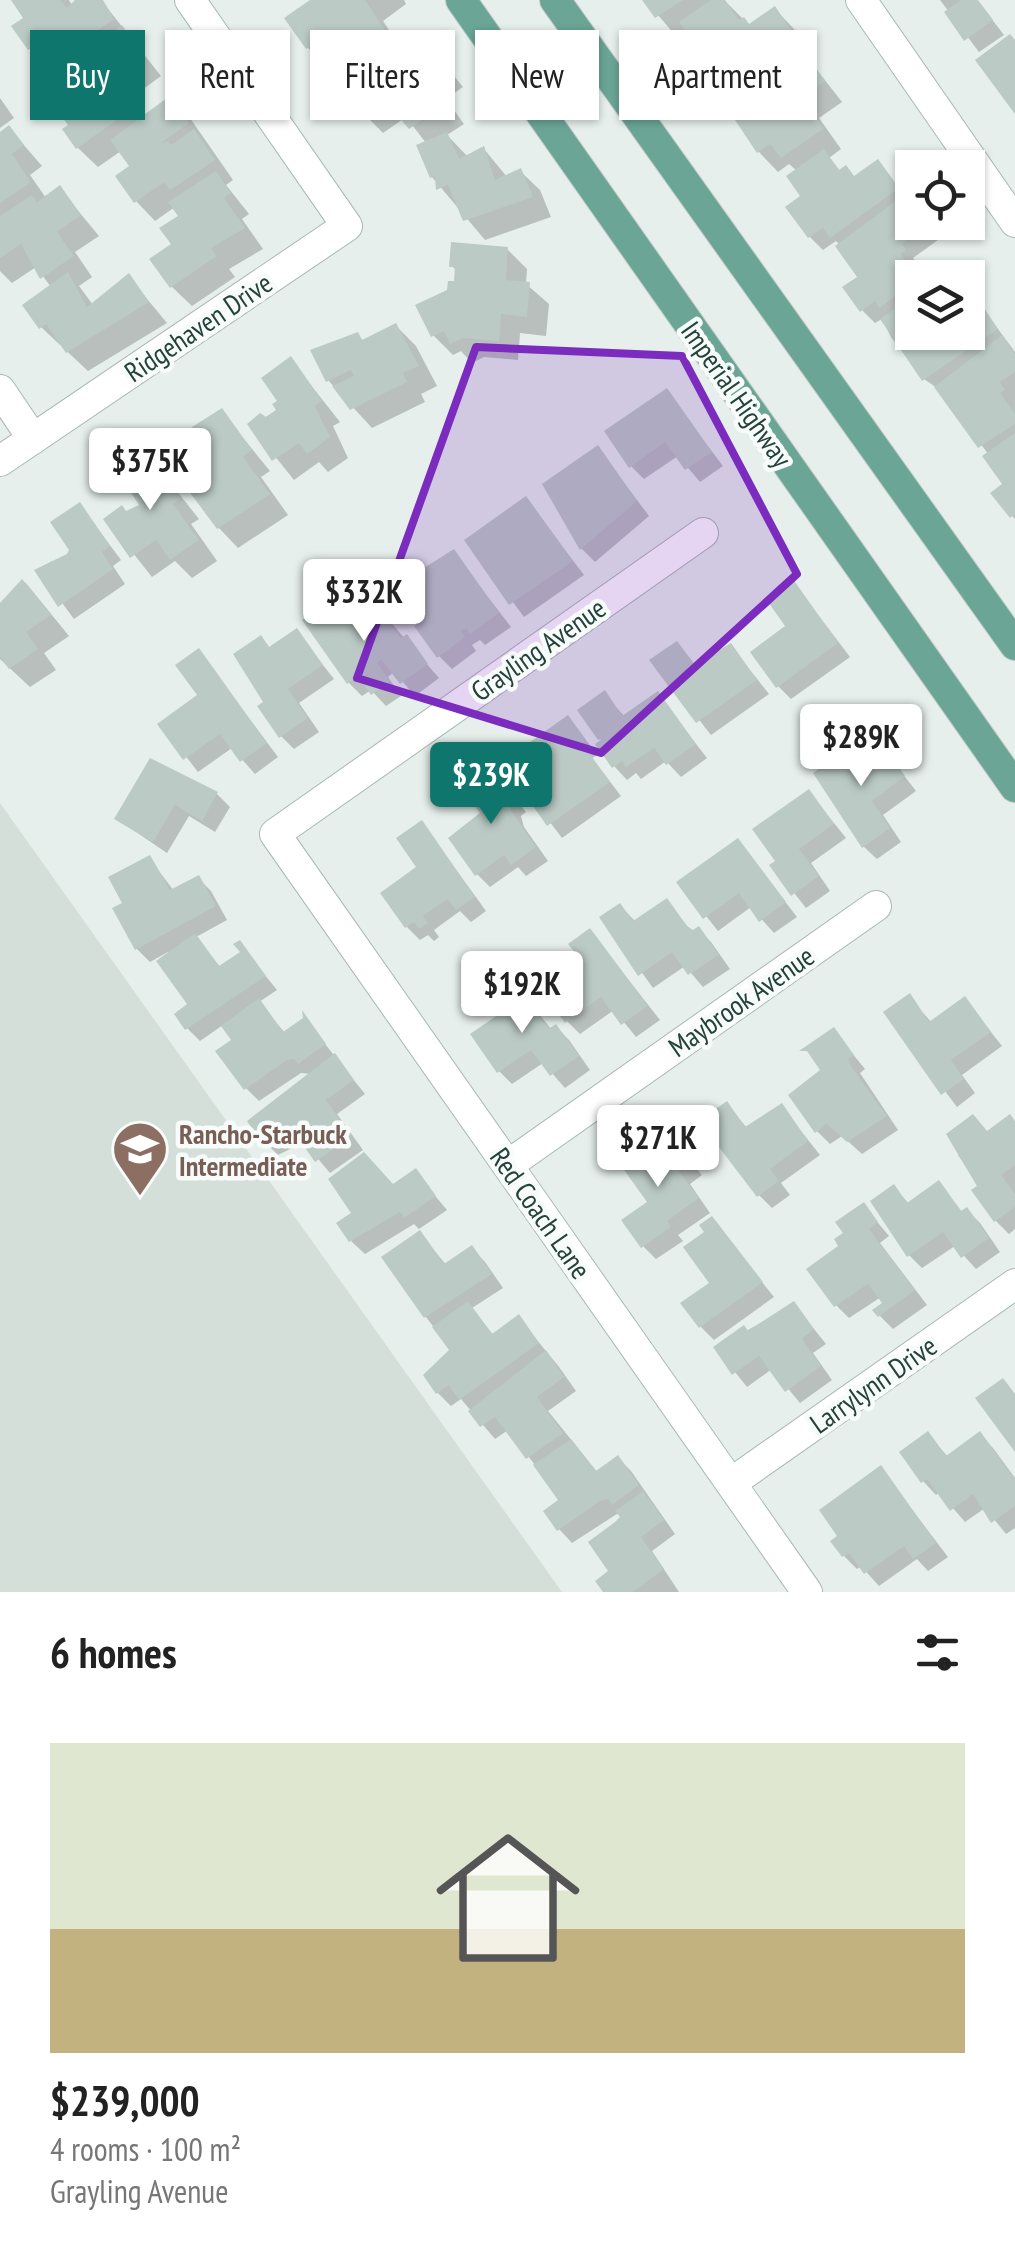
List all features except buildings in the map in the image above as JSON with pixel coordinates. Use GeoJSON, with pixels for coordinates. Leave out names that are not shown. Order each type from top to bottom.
{"type":"FeatureCollection","features":[{"type":"Feature","properties":{"kind":"main road","name":"Imperial Highway"},"geometry":{"type":"LineString","coordinates":[[461,0],[1015,787]]}},
{"type":"Feature","properties":{"kind":"main road"},"geometry":{"type":"LineString","coordinates":[[555,0],[1015,645]]}},
{"type":"Feature","properties":{"kind":"street","name":"Ridgehaven Drive"},"geometry":{"type":"LineString","coordinates":[[0,461],[347,226],[190,0]]}},
{"type":"Feature","properties":{"kind":"street"},"geometry":{"type":"LineString","coordinates":[[861,0],[1015,222]]}},
{"type":"Feature","properties":{"kind":"street"},"geometry":{"type":"LineString","coordinates":[[0,390],[33,438]]}},
{"type":"Feature","properties":{"kind":"street","name":"Grayling Avenue"},"geometry":{"type":"LineString","coordinates":[[275,834],[703,533]]}},
{"type":"Feature","properties":{"kind":"street","name":"Red Coach Lane"},"geometry":{"type":"LineString","coordinates":[[275,834],[807,1592]]}},
{"type":"Feature","properties":{"kind":"street","name":"Maybrook Avenue"},"geometry":{"type":"LineString","coordinates":[[508,1165],[876,906]]}},
{"type":"Feature","properties":{"kind":"street","name":"Larrylynn Drive"},"geometry":{"type":"LineString","coordinates":[[731,1484],[1015,1284]]}},
{"type":"Feature","properties":{"kind":"highlighted area"},"geometry":{"type":"Polygon","coordinates":[[[476,347],[682,356],[797,574],[601,753],[357,678],[476,347]]]}},
{"type":"Feature","properties":{"kind":"shaded area","name":"Rancho-Starbuck Intermediate"},"geometry":{"type":"Polygon","coordinates":[[[0,803],[562,1592],[0,1592],[0,803]]]}},
{"type":"Feature","properties":{"kind":"place","name":"Rancho-Starbuck Intermediate"},"geometry":{"type":"Point","coordinates":[140,1198]}}]}
